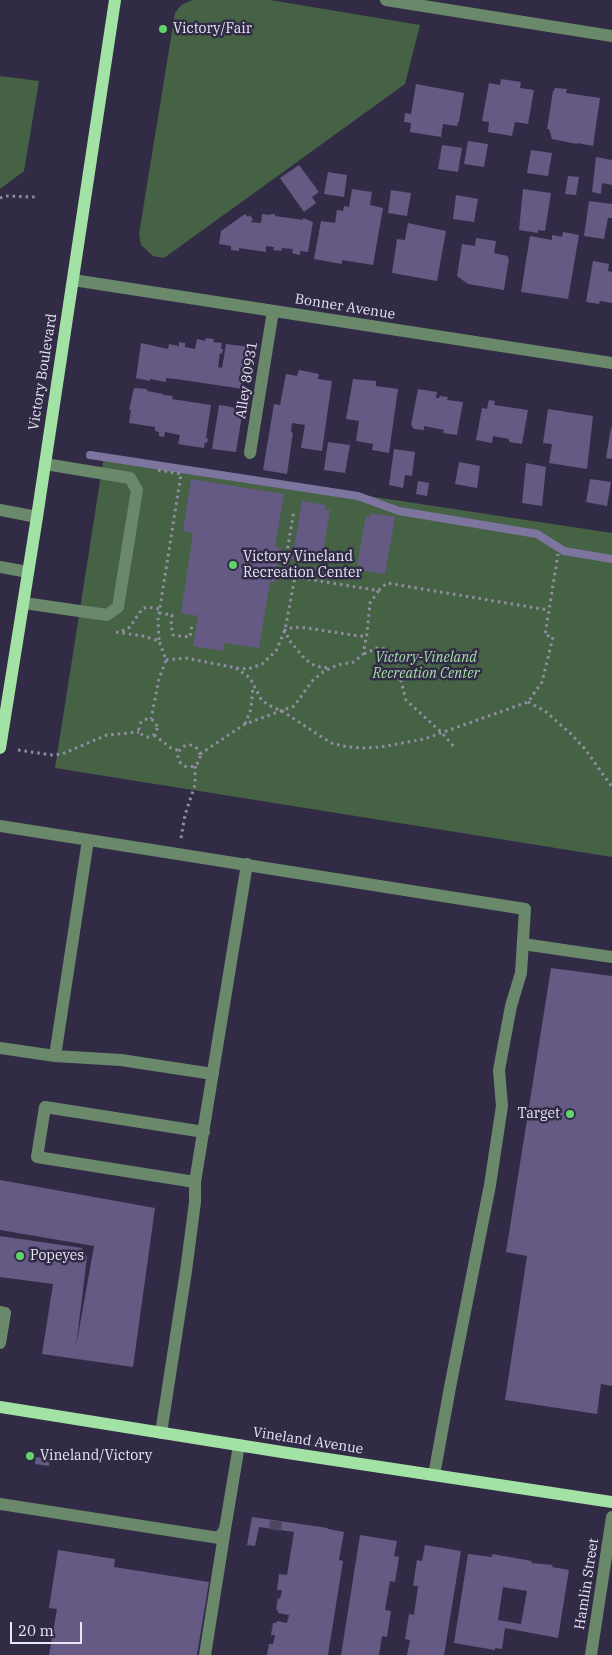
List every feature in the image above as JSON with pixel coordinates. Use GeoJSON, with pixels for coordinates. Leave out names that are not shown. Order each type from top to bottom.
{"type":"FeatureCollection","features":[{"type":"Feature","properties":{"kind":"main road","name":"Victory Boulevard"},"geometry":{"type":"LineString","coordinates":[[0,748],[38,517],[115,0]]}},
{"type":"Feature","properties":{"kind":"main road","name":"Vineland Avenue"},"geometry":{"type":"LineString","coordinates":[[0,1407],[612,1502]]}},
{"type":"Feature","properties":{"kind":"street"},"geometry":{"type":"LineString","coordinates":[[386,0],[612,36]]}},
{"type":"Feature","properties":{"kind":"street","name":"Bonner Avenue"},"geometry":{"type":"LineString","coordinates":[[73,280],[612,364]]}},
{"type":"Feature","properties":{"kind":"street","name":"Alley 80931"},"geometry":{"type":"LineString","coordinates":[[250,453],[273,311]]}},
{"type":"Feature","properties":{"kind":"street"},"geometry":{"type":"LineString","coordinates":[[24,603],[107,615],[118,607],[137,490],[130,478],[45,464]]}},
{"type":"Feature","properties":{"kind":"street"},"geometry":{"type":"LineString","coordinates":[[0,510],[38,517]]}},
{"type":"Feature","properties":{"kind":"street"},"geometry":{"type":"LineString","coordinates":[[0,568],[28,572]]}},
{"type":"Feature","properties":{"kind":"street"},"geometry":{"type":"LineString","coordinates":[[0,826],[526,909],[521,973],[511,1006],[499,1070],[502,1106],[490,1185],[450,1382],[434,1475]]}},
{"type":"Feature","properties":{"kind":"street"},"geometry":{"type":"LineString","coordinates":[[54,1056],[88,840]]}},
{"type":"Feature","properties":{"kind":"street"},"geometry":{"type":"LineString","coordinates":[[160,1433],[186,1271],[196,1182],[247,864]]}},
{"type":"Feature","properties":{"kind":"street"},"geometry":{"type":"LineString","coordinates":[[523,944],[612,957]]}},
{"type":"Feature","properties":{"kind":"street"},"geometry":{"type":"LineString","coordinates":[[0,1048],[54,1056],[121,1060],[213,1074]]}},
{"type":"Feature","properties":{"kind":"street"},"geometry":{"type":"LineString","coordinates":[[196,1182],[37,1157],[45,1107],[204,1132]]}},
{"type":"Feature","properties":{"kind":"street"},"geometry":{"type":"LineString","coordinates":[[0,1312],[5,1313],[0,1343]]}},
{"type":"Feature","properties":{"kind":"street"},"geometry":{"type":"LineString","coordinates":[[204,1655],[239,1445]]}},
{"type":"Feature","properties":{"kind":"street"},"geometry":{"type":"LineString","coordinates":[[0,1504],[219,1538],[225,1529]]}},
{"type":"Feature","properties":{"kind":"street","name":"Hamlin Street"},"geometry":{"type":"LineString","coordinates":[[591,1655],[612,1517]]}},
{"type":"Feature","properties":{"kind":"path"},"geometry":{"type":"LineString","coordinates":[[0,198],[4,196],[36,197]]}},
{"type":"Feature","properties":{"kind":"path"},"geometry":{"type":"LineString","coordinates":[[151,719],[159,679],[166,660],[159,641],[159,611],[181,474],[158,470]]}},
{"type":"Feature","properties":{"kind":"path"},"geometry":{"type":"LineString","coordinates":[[294,510],[283,576],[379,590]]}},
{"type":"Feature","properties":{"kind":"path"},"geometry":{"type":"LineString","coordinates":[[236,668],[250,678],[260,699],[331,743],[348,747],[381,747],[424,739],[442,733],[528,702],[542,682],[553,637],[545,635],[558,554]]}},
{"type":"Feature","properties":{"kind":"path"},"geometry":{"type":"LineString","coordinates":[[166,660],[185,658],[248,669],[262,664],[276,651],[285,630],[295,577]]}},
{"type":"Feature","properties":{"kind":"path"},"geometry":{"type":"LineString","coordinates":[[363,654],[370,603],[379,590],[387,583],[548,610]]}},
{"type":"Feature","properties":{"kind":"path"},"geometry":{"type":"LineString","coordinates":[[116,632],[124,631],[130,627],[142,609],[147,607],[172,615],[173,635],[190,637],[192,625]]}},
{"type":"Feature","properties":{"kind":"path"},"geometry":{"type":"LineString","coordinates":[[285,630],[294,627],[359,636],[367,634]]}},
{"type":"Feature","properties":{"kind":"path"},"geometry":{"type":"LineString","coordinates":[[107,630],[159,641]]}},
{"type":"Feature","properties":{"kind":"path"},"geometry":{"type":"LineString","coordinates":[[285,630],[289,640],[305,659],[315,666],[327,669]]}},
{"type":"Feature","properties":{"kind":"path"},"geometry":{"type":"LineString","coordinates":[[200,754],[245,724],[294,706],[313,680],[327,669],[354,662],[363,654],[377,648],[386,649],[395,658],[406,700],[442,733],[456,750]]}},
{"type":"Feature","properties":{"kind":"path"},"geometry":{"type":"LineString","coordinates":[[245,724],[251,709],[253,686]]}},
{"type":"Feature","properties":{"kind":"path"},"geometry":{"type":"LineString","coordinates":[[528,702],[545,711],[571,734],[586,750],[612,787]]}},
{"type":"Feature","properties":{"kind":"path"},"geometry":{"type":"LineString","coordinates":[[139,732],[140,723],[145,719],[151,719],[157,726],[154,735]]}},
{"type":"Feature","properties":{"kind":"path"},"geometry":{"type":"LineString","coordinates":[[0,748],[52,755],[62,754],[107,735],[139,732],[146,737],[154,735]]}},
{"type":"Feature","properties":{"kind":"path"},"geometry":{"type":"LineString","coordinates":[[154,735],[171,748],[180,751]]}},
{"type":"Feature","properties":{"kind":"path"},"geometry":{"type":"LineString","coordinates":[[178,854],[185,816],[195,786],[195,766],[200,754],[196,748],[190,746],[183,747],[179,757],[181,763],[188,767],[195,766]]}},
{"type":"Feature","properties":{"kind":"green space"},"geometry":{"type":"Polygon","coordinates":[[[193,0],[270,0],[420,25],[405,84],[164,258],[153,256],[141,245],[139,234],[175,13],[181,5],[193,0]]]}},
{"type":"Feature","properties":{"kind":"green space"},"geometry":{"type":"Polygon","coordinates":[[[0,76],[39,81],[24,171],[0,189],[0,76]]]}},
{"type":"Feature","properties":{"kind":"green space","name":"Victory-Vineland Recreation Center"},"geometry":{"type":"Polygon","coordinates":[[[104,456],[612,533],[612,857],[55,768],[104,456]]]}},
{"type":"Feature","properties":{"kind":"building"},"geometry":{"type":"Polygon","coordinates":[[[501,79],[521,82],[520,88],[534,90],[528,124],[515,122],[512,136],[488,132],[489,122],[482,121],[489,83],[500,85],[501,79]]]}},
{"type":"Feature","properties":{"kind":"building"},"geometry":{"type":"Polygon","coordinates":[[[416,84],[464,93],[457,126],[443,124],[441,137],[410,132],[411,123],[404,122],[405,113],[411,114],[416,84]]]}},
{"type":"Feature","properties":{"kind":"building"},"geometry":{"type":"Polygon","coordinates":[[[555,88],[567,89],[566,93],[600,98],[593,146],[552,139],[549,129],[547,129],[555,88]]]}},
{"type":"Feature","properties":{"kind":"building"},"geometry":{"type":"Polygon","coordinates":[[[468,141],[488,144],[484,167],[464,164],[468,141]]]}},
{"type":"Feature","properties":{"kind":"building"},"geometry":{"type":"Polygon","coordinates":[[[442,145],[462,148],[458,172],[438,169],[442,145]]]}},
{"type":"Feature","properties":{"kind":"building"},"geometry":{"type":"Polygon","coordinates":[[[531,150],[552,153],[548,176],[527,173],[531,150]]]}},
{"type":"Feature","properties":{"kind":"building"},"geometry":{"type":"Polygon","coordinates":[[[596,157],[612,160],[612,185],[602,183],[601,194],[592,192],[596,157]]]}},
{"type":"Feature","properties":{"kind":"building"},"geometry":{"type":"Polygon","coordinates":[[[299,165],[319,192],[312,197],[316,203],[304,212],[280,178],[299,165]]]}},
{"type":"Feature","properties":{"kind":"building"},"geometry":{"type":"Polygon","coordinates":[[[328,172],[347,175],[344,197],[324,194],[328,172]]]}},
{"type":"Feature","properties":{"kind":"building"},"geometry":{"type":"Polygon","coordinates":[[[568,176],[579,177],[576,195],[565,194],[568,176]]]}},
{"type":"Feature","properties":{"kind":"building"},"geometry":{"type":"Polygon","coordinates":[[[352,189],[372,192],[370,205],[383,208],[373,265],[342,260],[342,264],[314,259],[321,221],[335,223],[337,210],[343,211],[344,206],[349,207],[352,189]]]}},
{"type":"Feature","properties":{"kind":"building"},"geometry":{"type":"Polygon","coordinates":[[[523,189],[551,193],[545,231],[538,230],[538,233],[519,230],[523,189]]]}},
{"type":"Feature","properties":{"kind":"building"},"geometry":{"type":"Polygon","coordinates":[[[391,190],[411,193],[407,216],[388,213],[391,190]]]}},
{"type":"Feature","properties":{"kind":"building"},"geometry":{"type":"Polygon","coordinates":[[[456,195],[478,199],[474,222],[453,219],[456,195]]]}},
{"type":"Feature","properties":{"kind":"building"},"geometry":{"type":"Polygon","coordinates":[[[589,201],[612,204],[612,218],[608,218],[604,239],[584,236],[589,201]]]}},
{"type":"Feature","properties":{"kind":"building"},"geometry":{"type":"Polygon","coordinates":[[[245,214],[248,217],[250,215],[253,220],[250,222],[261,223],[262,214],[275,214],[275,216],[303,220],[303,218],[313,222],[308,252],[300,251],[300,255],[292,253],[293,249],[282,248],[281,251],[273,250],[274,247],[266,246],[266,252],[239,248],[239,251],[231,250],[231,246],[219,244],[221,231],[245,214]]]}},
{"type":"Feature","properties":{"kind":"building"},"geometry":{"type":"Polygon","coordinates":[[[408,223],[446,231],[437,281],[392,273],[397,239],[405,240],[408,223]]]}},
{"type":"Feature","properties":{"kind":"building"},"geometry":{"type":"Polygon","coordinates":[[[563,232],[579,235],[568,299],[521,292],[530,236],[552,240],[552,235],[562,237],[563,232]]]}},
{"type":"Feature","properties":{"kind":"building"},"geometry":{"type":"Polygon","coordinates":[[[476,238],[496,241],[494,253],[508,256],[504,290],[468,284],[457,276],[462,244],[475,246],[476,238]]]}},
{"type":"Feature","properties":{"kind":"building"},"geometry":{"type":"Polygon","coordinates":[[[593,261],[609,264],[608,271],[612,272],[612,303],[600,301],[599,304],[586,302],[593,261]]]}},
{"type":"Feature","properties":{"kind":"building"},"geometry":{"type":"Polygon","coordinates":[[[206,338],[214,339],[213,342],[222,343],[221,349],[223,349],[222,354],[220,353],[218,367],[222,368],[226,344],[250,347],[243,389],[176,379],[166,378],[166,382],[136,378],[141,343],[168,349],[169,344],[179,346],[179,342],[185,343],[185,347],[195,349],[197,339],[205,341],[206,338]]]}},
{"type":"Feature","properties":{"kind":"building"},"geometry":{"type":"Polygon","coordinates":[[[299,370],[319,374],[318,379],[332,381],[322,451],[301,448],[305,425],[292,423],[291,432],[293,433],[287,474],[263,470],[274,404],[280,405],[286,374],[297,376],[299,370]]]}},
{"type":"Feature","properties":{"kind":"building"},"geometry":{"type":"Polygon","coordinates":[[[353,379],[376,381],[376,386],[398,389],[389,453],[372,450],[373,444],[356,441],[359,421],[346,419],[353,379]]]}},
{"type":"Feature","properties":{"kind":"building"},"geometry":{"type":"Polygon","coordinates":[[[134,388],[147,389],[147,391],[173,396],[172,399],[211,405],[206,438],[208,438],[204,448],[178,444],[180,435],[165,432],[164,437],[159,436],[159,432],[155,431],[155,427],[129,423],[131,410],[129,410],[134,388]]]}},
{"type":"Feature","properties":{"kind":"building"},"geometry":{"type":"Polygon","coordinates":[[[418,389],[437,392],[436,398],[440,396],[448,397],[447,400],[463,402],[457,435],[443,433],[444,430],[424,426],[424,430],[414,429],[411,425],[418,389]]]}},
{"type":"Feature","properties":{"kind":"building"},"geometry":{"type":"Polygon","coordinates":[[[489,400],[495,401],[494,405],[528,410],[522,444],[509,442],[509,439],[493,436],[492,443],[476,440],[482,408],[487,409],[489,400]]]}},
{"type":"Feature","properties":{"kind":"building"},"geometry":{"type":"Polygon","coordinates":[[[219,405],[243,409],[236,452],[212,449],[219,405]]]}},
{"type":"Feature","properties":{"kind":"building"},"geometry":{"type":"Polygon","coordinates":[[[548,409],[593,416],[587,469],[549,463],[552,444],[543,443],[548,409]]]}},
{"type":"Feature","properties":{"kind":"building"},"geometry":{"type":"Polygon","coordinates":[[[612,428],[612,459],[606,458],[612,428]]]}},
{"type":"Feature","properties":{"kind":"building"},"geometry":{"type":"Polygon","coordinates":[[[328,442],[350,445],[345,473],[324,470],[328,442]]]}},
{"type":"Feature","properties":{"kind":"building"},"geometry":{"type":"Polygon","coordinates":[[[394,449],[415,452],[412,476],[405,475],[403,488],[389,485],[394,449]]]}},
{"type":"Feature","properties":{"kind":"building"},"geometry":{"type":"Polygon","coordinates":[[[459,462],[480,466],[477,488],[455,484],[459,462]]]}},
{"type":"Feature","properties":{"kind":"building"},"geometry":{"type":"Polygon","coordinates":[[[526,463],[546,467],[542,506],[522,503],[526,463]]]}},
{"type":"Feature","properties":{"kind":"building","name":"Victory Vineland Recreation Center"},"geometry":{"type":"Polygon","coordinates":[[[191,479],[284,494],[275,547],[281,548],[275,582],[270,582],[259,648],[224,643],[223,651],[193,646],[198,616],[181,613],[193,533],[183,531],[191,479]]]}},
{"type":"Feature","properties":{"kind":"building"},"geometry":{"type":"Polygon","coordinates":[[[590,479],[611,482],[607,506],[586,502],[590,479]]]}},
{"type":"Feature","properties":{"kind":"building"},"geometry":{"type":"Polygon","coordinates":[[[418,481],[429,483],[427,496],[416,494],[418,481]]]}},
{"type":"Feature","properties":{"kind":"building"},"geometry":{"type":"Polygon","coordinates":[[[302,501],[325,505],[325,510],[330,510],[322,559],[316,559],[316,563],[296,558],[292,559],[302,501]]]}},
{"type":"Feature","properties":{"kind":"building"},"geometry":{"type":"Polygon","coordinates":[[[371,513],[395,517],[385,574],[361,570],[362,566],[357,565],[366,516],[370,517],[371,513]]]}},
{"type":"Feature","properties":{"kind":"building","name":"Target"},"geometry":{"type":"Polygon","coordinates":[[[551,968],[612,976],[612,1386],[601,1384],[597,1414],[505,1400],[527,1256],[506,1252],[551,968]]]}},
{"type":"Feature","properties":{"kind":"building"},"geometry":{"type":"Polygon","coordinates":[[[0,1180],[155,1208],[133,1367],[42,1354],[53,1284],[0,1277],[0,1236],[82,1248],[87,1257],[76,1347],[94,1246],[0,1230],[0,1180]]]}},
{"type":"Feature","properties":{"kind":"building"},"geometry":{"type":"Polygon","coordinates":[[[36,1457],[50,1459],[49,1466],[35,1464],[36,1457]]]}},
{"type":"Feature","properties":{"kind":"building"},"geometry":{"type":"Polygon","coordinates":[[[252,1517],[344,1532],[339,1560],[343,1561],[328,1655],[267,1655],[269,1644],[273,1644],[275,1635],[271,1635],[273,1623],[277,1621],[287,1623],[289,1615],[278,1613],[278,1610],[276,1610],[278,1598],[280,1599],[282,1590],[277,1590],[279,1574],[287,1575],[294,1532],[259,1527],[255,1546],[247,1545],[252,1517]]]}},
{"type":"Feature","properties":{"kind":"building"},"geometry":{"type":"Polygon","coordinates":[[[360,1535],[397,1541],[394,1556],[399,1557],[395,1582],[390,1581],[385,1610],[391,1611],[387,1637],[382,1636],[379,1655],[341,1655],[360,1535]]]}},
{"type":"Feature","properties":{"kind":"building"},"geometry":{"type":"Polygon","coordinates":[[[425,1545],[461,1551],[444,1655],[407,1655],[410,1640],[405,1639],[409,1614],[414,1615],[418,1586],[413,1586],[417,1560],[422,1561],[425,1545]]]}},
{"type":"Feature","properties":{"kind":"building"},"geometry":{"type":"Polygon","coordinates":[[[58,1550],[115,1559],[114,1567],[209,1582],[197,1655],[49,1655],[57,1609],[49,1608],[58,1550]]]}},
{"type":"Feature","properties":{"kind":"building"},"geometry":{"type":"Polygon","coordinates":[[[468,1554],[492,1557],[492,1554],[532,1561],[531,1563],[553,1565],[552,1567],[569,1570],[558,1638],[505,1628],[502,1649],[495,1648],[495,1650],[454,1643],[468,1554]],[[503,1587],[498,1620],[521,1624],[527,1591],[503,1587]]]}},
{"type":"Feature","properties":{"kind":"waterway"},"geometry":{"type":"LineString","coordinates":[[90,455],[358,496],[399,511],[537,534],[564,551],[612,559]]}},
{"type":"Feature","properties":{"kind":"tunnel"},"geometry":{"type":"LineString","coordinates":[[275,1530],[276,1521]]}},
{"type":"Feature","properties":{"kind":"place","name":"Victory/Fair"},"geometry":{"type":"Point","coordinates":[163,29]}},
{"type":"Feature","properties":{"kind":"place","name":"Victory Vineland Recreation Center"},"geometry":{"type":"Point","coordinates":[233,565]}},
{"type":"Feature","properties":{"kind":"place","name":"Target"},"geometry":{"type":"Point","coordinates":[570,1114]}},
{"type":"Feature","properties":{"kind":"place","name":"Popeyes"},"geometry":{"type":"Point","coordinates":[20,1256]}},
{"type":"Feature","properties":{"kind":"place","name":"Vineland/Victory"},"geometry":{"type":"Point","coordinates":[30,1456]}}]}
